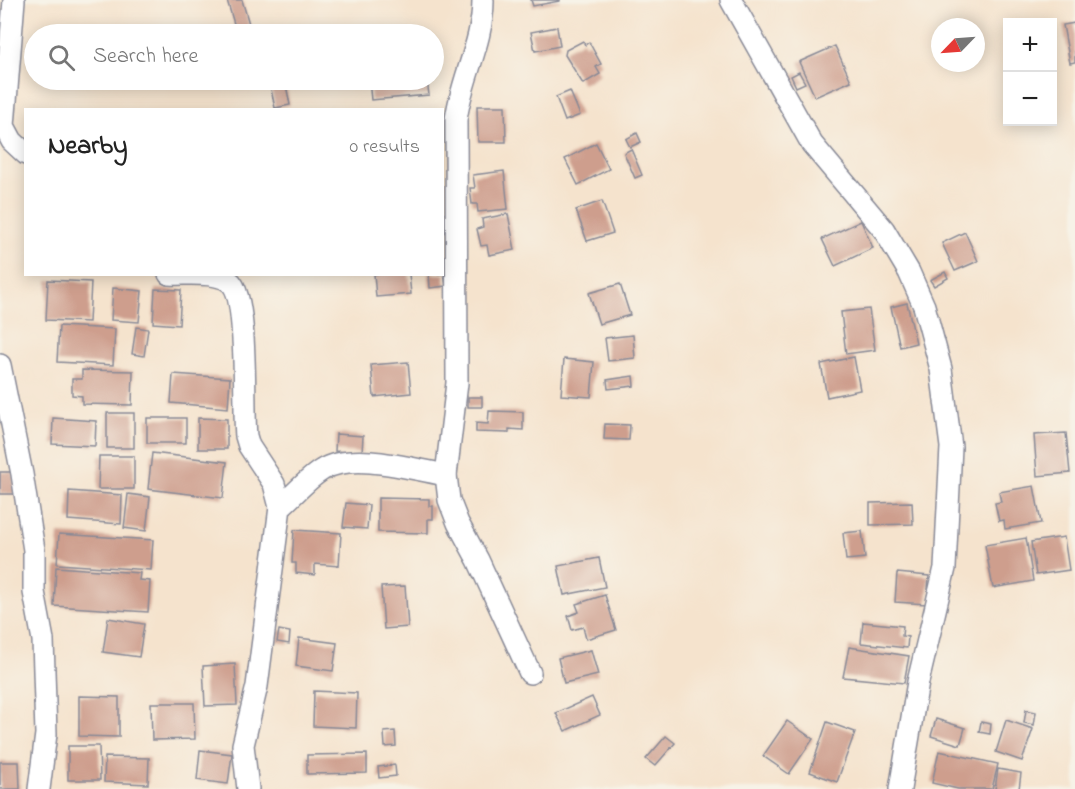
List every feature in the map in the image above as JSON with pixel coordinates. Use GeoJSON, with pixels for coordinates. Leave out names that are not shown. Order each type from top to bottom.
{"type":"FeatureCollection","features":[{"type":"Feature","properties":{"kind":"street"},"geometry":{"type":"LineString","coordinates":[[14,0],[4,126],[12,141],[24,152]]}},
{"type":"Feature","properties":{"kind":"street"},"geometry":{"type":"LineString","coordinates":[[483,0],[478,44],[463,86],[456,120],[457,383],[446,475],[449,500],[458,523],[478,560],[530,673]]}},
{"type":"Feature","properties":{"kind":"street"},"geometry":{"type":"LineString","coordinates":[[731,0],[812,144],[884,231],[909,272],[924,306],[941,369],[951,447],[945,568],[918,682],[900,789]]}},
{"type":"Feature","properties":{"kind":"street"},"geometry":{"type":"LineString","coordinates":[[217,276],[230,281],[239,297],[243,336],[246,436],[249,446],[274,484],[280,507],[257,686],[243,745],[248,789]]}},
{"type":"Feature","properties":{"kind":"street"},"geometry":{"type":"LineString","coordinates":[[0,365],[22,474],[34,550],[34,592],[44,640],[46,734],[39,789]]}},
{"type":"Feature","properties":{"kind":"street"},"geometry":{"type":"LineString","coordinates":[[280,507],[320,471],[342,462],[366,462],[446,475]]}},
{"type":"Feature","properties":{"kind":"building"},"geometry":{"type":"Polygon","coordinates":[[[227,0],[242,0],[249,24],[234,24],[227,0]]]}},
{"type":"Feature","properties":{"kind":"building"},"geometry":{"type":"Polygon","coordinates":[[[531,0],[560,0],[560,1],[533,6],[531,0]]]}},
{"type":"Feature","properties":{"kind":"building"},"geometry":{"type":"Polygon","coordinates":[[[1075,23],[1075,62],[1070,63],[1063,25],[1075,23]]]}},
{"type":"Feature","properties":{"kind":"building"},"geometry":{"type":"Polygon","coordinates":[[[557,27],[560,46],[535,51],[531,32],[557,27]]]}},
{"type":"Feature","properties":{"kind":"building"},"geometry":{"type":"Polygon","coordinates":[[[583,41],[585,45],[589,42],[601,64],[596,67],[600,74],[583,84],[565,55],[566,50],[583,41]]]}},
{"type":"Feature","properties":{"kind":"building"},"geometry":{"type":"Polygon","coordinates":[[[835,46],[851,81],[815,97],[799,62],[835,46]]]}},
{"type":"Feature","properties":{"kind":"building"},"geometry":{"type":"Polygon","coordinates":[[[799,72],[805,83],[796,87],[791,76],[799,72]]]}},
{"type":"Feature","properties":{"kind":"building"},"geometry":{"type":"Polygon","coordinates":[[[271,90],[287,90],[290,105],[275,108],[271,90]]]}},
{"type":"Feature","properties":{"kind":"building"},"geometry":{"type":"Polygon","coordinates":[[[370,90],[428,90],[429,95],[371,100],[370,90]]]}},
{"type":"Feature","properties":{"kind":"building"},"geometry":{"type":"Polygon","coordinates":[[[570,91],[580,115],[565,121],[556,97],[570,91]]]}},
{"type":"Feature","properties":{"kind":"building"},"geometry":{"type":"Polygon","coordinates":[[[477,106],[505,106],[506,142],[478,142],[477,106]]]}},
{"type":"Feature","properties":{"kind":"building"},"geometry":{"type":"Polygon","coordinates":[[[637,133],[641,142],[630,147],[626,139],[637,133]]]}},
{"type":"Feature","properties":{"kind":"building"},"geometry":{"type":"Polygon","coordinates":[[[596,143],[609,169],[578,185],[565,159],[596,143]]]}},
{"type":"Feature","properties":{"kind":"building"},"geometry":{"type":"Polygon","coordinates":[[[631,149],[642,175],[635,178],[624,153],[631,149]]]}},
{"type":"Feature","properties":{"kind":"building"},"geometry":{"type":"Polygon","coordinates":[[[504,171],[508,209],[478,212],[477,204],[472,204],[470,188],[475,188],[473,175],[504,171]]]}},
{"type":"Feature","properties":{"kind":"building"},"geometry":{"type":"Polygon","coordinates":[[[602,201],[613,233],[587,241],[576,210],[602,201]]]}},
{"type":"Feature","properties":{"kind":"building"},"geometry":{"type":"Polygon","coordinates":[[[508,214],[515,250],[489,255],[487,245],[481,246],[477,229],[483,227],[482,219],[508,214]]]}},
{"type":"Feature","properties":{"kind":"building"},"geometry":{"type":"Polygon","coordinates":[[[861,221],[873,248],[835,266],[822,239],[861,221]]]}},
{"type":"Feature","properties":{"kind":"building"},"geometry":{"type":"Polygon","coordinates":[[[965,232],[978,261],[955,271],[942,243],[965,232]]]}},
{"type":"Feature","properties":{"kind":"building"},"geometry":{"type":"Polygon","coordinates":[[[945,272],[948,278],[934,286],[930,280],[945,272]]]}},
{"type":"Feature","properties":{"kind":"building"},"geometry":{"type":"Polygon","coordinates":[[[444,274],[446,286],[430,288],[429,276],[444,276],[444,274]]]}},
{"type":"Feature","properties":{"kind":"building"},"geometry":{"type":"Polygon","coordinates":[[[374,276],[409,276],[411,294],[376,297],[374,276]]]}},
{"type":"Feature","properties":{"kind":"building"},"geometry":{"type":"Polygon","coordinates":[[[48,280],[91,282],[89,322],[46,320],[48,280]]]}},
{"type":"Feature","properties":{"kind":"building"},"geometry":{"type":"Polygon","coordinates":[[[620,284],[630,315],[599,324],[589,293],[620,284]]]}},
{"type":"Feature","properties":{"kind":"building"},"geometry":{"type":"Polygon","coordinates":[[[113,288],[142,291],[139,322],[111,320],[113,288]]]}},
{"type":"Feature","properties":{"kind":"building"},"geometry":{"type":"Polygon","coordinates":[[[155,289],[181,290],[179,325],[153,323],[155,289]]]}},
{"type":"Feature","properties":{"kind":"building"},"geometry":{"type":"Polygon","coordinates":[[[907,303],[916,343],[900,347],[891,307],[907,303]]]}},
{"type":"Feature","properties":{"kind":"building"},"geometry":{"type":"Polygon","coordinates":[[[869,309],[875,350],[846,354],[841,312],[869,309]]]}},
{"type":"Feature","properties":{"kind":"building"},"geometry":{"type":"Polygon","coordinates":[[[59,326],[115,329],[113,365],[57,362],[59,326]]]}},
{"type":"Feature","properties":{"kind":"building"},"geometry":{"type":"Polygon","coordinates":[[[136,327],[148,329],[144,356],[132,354],[136,327]]]}},
{"type":"Feature","properties":{"kind":"building"},"geometry":{"type":"Polygon","coordinates":[[[633,335],[635,358],[608,361],[605,338],[633,335]]]}},
{"type":"Feature","properties":{"kind":"building"},"geometry":{"type":"Polygon","coordinates":[[[854,357],[860,390],[827,397],[821,364],[854,357]]]}},
{"type":"Feature","properties":{"kind":"building"},"geometry":{"type":"Polygon","coordinates":[[[564,359],[594,362],[591,397],[561,395],[564,359]]]}},
{"type":"Feature","properties":{"kind":"building"},"geometry":{"type":"Polygon","coordinates":[[[408,362],[411,393],[374,397],[371,365],[408,362]]]}},
{"type":"Feature","properties":{"kind":"building"},"geometry":{"type":"Polygon","coordinates":[[[82,370],[133,371],[132,405],[82,404],[82,396],[72,395],[72,379],[82,379],[82,370]]]}},
{"type":"Feature","properties":{"kind":"building"},"geometry":{"type":"Polygon","coordinates":[[[173,374],[230,378],[228,408],[171,403],[173,374]]]}},
{"type":"Feature","properties":{"kind":"building"},"geometry":{"type":"Polygon","coordinates":[[[633,376],[634,386],[608,389],[607,380],[633,376]]]}},
{"type":"Feature","properties":{"kind":"building"},"geometry":{"type":"Polygon","coordinates":[[[468,397],[482,397],[482,407],[468,407],[468,397]]]}},
{"type":"Feature","properties":{"kind":"building"},"geometry":{"type":"Polygon","coordinates":[[[489,411],[523,412],[523,430],[509,429],[509,433],[476,432],[476,423],[488,424],[489,411]]]}},
{"type":"Feature","properties":{"kind":"building"},"geometry":{"type":"Polygon","coordinates":[[[107,413],[134,413],[134,448],[107,448],[107,413]]]}},
{"type":"Feature","properties":{"kind":"building"},"geometry":{"type":"Polygon","coordinates":[[[53,418],[96,421],[95,446],[52,444],[53,418]]]}},
{"type":"Feature","properties":{"kind":"building"},"geometry":{"type":"Polygon","coordinates":[[[147,418],[186,418],[186,443],[147,443],[147,418]]]}},
{"type":"Feature","properties":{"kind":"building"},"geometry":{"type":"Polygon","coordinates":[[[198,418],[227,419],[227,449],[198,449],[198,418]]]}},
{"type":"Feature","properties":{"kind":"building"},"geometry":{"type":"Polygon","coordinates":[[[605,424],[630,425],[629,440],[604,439],[605,424]]]}},
{"type":"Feature","properties":{"kind":"building"},"geometry":{"type":"Polygon","coordinates":[[[1066,433],[1070,473],[1037,476],[1034,435],[1066,433]]]}},
{"type":"Feature","properties":{"kind":"building"},"geometry":{"type":"Polygon","coordinates":[[[336,434],[363,436],[362,453],[335,451],[336,434]]]}},
{"type":"Feature","properties":{"kind":"building"},"geometry":{"type":"Polygon","coordinates":[[[152,453],[227,462],[223,498],[148,489],[152,453]]]}},
{"type":"Feature","properties":{"kind":"building"},"geometry":{"type":"Polygon","coordinates":[[[99,456],[134,456],[134,489],[98,489],[99,456]]]}},
{"type":"Feature","properties":{"kind":"building"},"geometry":{"type":"Polygon","coordinates":[[[0,472],[14,472],[15,494],[0,494],[0,472]]]}},
{"type":"Feature","properties":{"kind":"building"},"geometry":{"type":"Polygon","coordinates":[[[1034,486],[1041,523],[1005,529],[1004,520],[999,521],[995,503],[1001,502],[999,492],[1034,486]]]}},
{"type":"Feature","properties":{"kind":"building"},"geometry":{"type":"Polygon","coordinates":[[[69,491],[122,495],[121,524],[68,520],[69,491]]]}},
{"type":"Feature","properties":{"kind":"building"},"geometry":{"type":"Polygon","coordinates":[[[128,494],[150,497],[146,531],[124,528],[128,494]]]}},
{"type":"Feature","properties":{"kind":"building"},"geometry":{"type":"Polygon","coordinates":[[[378,498],[429,499],[429,506],[433,506],[433,519],[428,519],[428,533],[378,532],[378,498]]]}},
{"type":"Feature","properties":{"kind":"building"},"geometry":{"type":"Polygon","coordinates":[[[912,502],[913,524],[870,525],[870,503],[912,502]]]}},
{"type":"Feature","properties":{"kind":"building"},"geometry":{"type":"Polygon","coordinates":[[[346,503],[369,505],[367,529],[343,527],[346,503]]]}},
{"type":"Feature","properties":{"kind":"building"},"geometry":{"type":"Polygon","coordinates":[[[294,530],[341,533],[339,566],[315,564],[315,575],[296,573],[296,563],[292,563],[294,530]]]}},
{"type":"Feature","properties":{"kind":"building"},"geometry":{"type":"Polygon","coordinates":[[[862,531],[865,558],[846,560],[843,533],[862,531]]]}},
{"type":"Feature","properties":{"kind":"building"},"geometry":{"type":"Polygon","coordinates":[[[59,534],[153,540],[151,570],[57,564],[59,534]]]}},
{"type":"Feature","properties":{"kind":"building"},"geometry":{"type":"Polygon","coordinates":[[[1064,537],[1069,570],[1036,575],[1031,542],[1064,537]]]}},
{"type":"Feature","properties":{"kind":"building"},"geometry":{"type":"Polygon","coordinates":[[[1026,538],[1033,581],[993,588],[985,545],[1026,538]]]}},
{"type":"Feature","properties":{"kind":"building"},"geometry":{"type":"Polygon","coordinates":[[[599,558],[605,587],[564,595],[558,566],[599,558]]]}},
{"type":"Feature","properties":{"kind":"building"},"geometry":{"type":"Polygon","coordinates":[[[56,567],[140,573],[139,580],[150,581],[148,612],[54,606],[56,567]]]}},
{"type":"Feature","properties":{"kind":"building"},"geometry":{"type":"Polygon","coordinates":[[[897,573],[929,576],[927,604],[895,602],[897,573]]]}},
{"type":"Feature","properties":{"kind":"building"},"geometry":{"type":"Polygon","coordinates":[[[405,586],[408,627],[384,629],[381,587],[405,586]]]}},
{"type":"Feature","properties":{"kind":"building"},"geometry":{"type":"Polygon","coordinates":[[[605,595],[616,630],[586,639],[583,627],[572,630],[568,616],[579,612],[576,604],[605,595]]]}},
{"type":"Feature","properties":{"kind":"building"},"geometry":{"type":"Polygon","coordinates":[[[108,618],[144,624],[139,657],[103,652],[108,618]]]}},
{"type":"Feature","properties":{"kind":"building"},"geometry":{"type":"Polygon","coordinates":[[[863,622],[903,626],[902,636],[908,637],[907,648],[861,643],[863,622]]]}},
{"type":"Feature","properties":{"kind":"building"},"geometry":{"type":"Polygon","coordinates":[[[279,630],[290,632],[289,644],[277,642],[279,630]]]}},
{"type":"Feature","properties":{"kind":"building"},"geometry":{"type":"Polygon","coordinates":[[[299,638],[337,643],[333,671],[296,666],[299,638]]]}},
{"type":"Feature","properties":{"kind":"building"},"geometry":{"type":"Polygon","coordinates":[[[849,647],[909,656],[904,683],[843,677],[849,647]]]}},
{"type":"Feature","properties":{"kind":"building"},"geometry":{"type":"Polygon","coordinates":[[[591,650],[598,675],[564,683],[558,658],[591,650]]]}},
{"type":"Feature","properties":{"kind":"building"},"geometry":{"type":"Polygon","coordinates":[[[235,664],[237,705],[205,706],[203,666],[235,664]]]}},
{"type":"Feature","properties":{"kind":"building"},"geometry":{"type":"Polygon","coordinates":[[[314,691],[357,693],[356,728],[313,726],[314,691]]]}},
{"type":"Feature","properties":{"kind":"building"},"geometry":{"type":"Polygon","coordinates":[[[79,696],[119,697],[119,737],[79,736],[79,696]]]}},
{"type":"Feature","properties":{"kind":"building"},"geometry":{"type":"Polygon","coordinates":[[[592,697],[600,715],[565,731],[556,713],[592,697]]]}},
{"type":"Feature","properties":{"kind":"building"},"geometry":{"type":"Polygon","coordinates":[[[151,703],[194,703],[195,739],[152,740],[151,703]]]}},
{"type":"Feature","properties":{"kind":"building"},"geometry":{"type":"Polygon","coordinates":[[[1026,710],[1036,712],[1034,725],[1024,723],[1026,710]]]}},
{"type":"Feature","properties":{"kind":"building"},"geometry":{"type":"Polygon","coordinates":[[[936,719],[965,728],[960,745],[931,736],[936,719]]]}},
{"type":"Feature","properties":{"kind":"building"},"geometry":{"type":"Polygon","coordinates":[[[1006,720],[1033,729],[1022,761],[996,752],[1006,720]]]}},
{"type":"Feature","properties":{"kind":"building"},"geometry":{"type":"Polygon","coordinates":[[[787,721],[813,739],[789,774],[763,756],[787,721]]]}},
{"type":"Feature","properties":{"kind":"building"},"geometry":{"type":"Polygon","coordinates":[[[827,722],[855,732],[837,782],[810,772],[827,722]]]}},
{"type":"Feature","properties":{"kind":"building"},"geometry":{"type":"Polygon","coordinates":[[[981,722],[991,724],[990,734],[979,732],[981,722]]]}},
{"type":"Feature","properties":{"kind":"building"},"geometry":{"type":"Polygon","coordinates":[[[395,731],[396,746],[385,747],[384,732],[395,731]]]}},
{"type":"Feature","properties":{"kind":"building"},"geometry":{"type":"Polygon","coordinates":[[[666,736],[675,743],[655,766],[646,759],[666,736]]]}},
{"type":"Feature","properties":{"kind":"building"},"geometry":{"type":"Polygon","coordinates":[[[68,746],[99,746],[100,780],[68,780],[68,746]]]}},
{"type":"Feature","properties":{"kind":"building"},"geometry":{"type":"Polygon","coordinates":[[[200,750],[232,754],[228,784],[197,780],[200,750]]]}},
{"type":"Feature","properties":{"kind":"building"},"geometry":{"type":"Polygon","coordinates":[[[939,751],[998,764],[992,789],[958,789],[932,783],[939,751]]]}},
{"type":"Feature","properties":{"kind":"building"},"geometry":{"type":"Polygon","coordinates":[[[367,754],[367,773],[307,774],[307,755],[367,754]]]}},
{"type":"Feature","properties":{"kind":"building"},"geometry":{"type":"Polygon","coordinates":[[[105,757],[149,758],[148,784],[104,782],[105,757]]]}},
{"type":"Feature","properties":{"kind":"building"},"geometry":{"type":"Polygon","coordinates":[[[0,762],[19,762],[20,789],[0,789],[0,762]]]}},
{"type":"Feature","properties":{"kind":"building"},"geometry":{"type":"Polygon","coordinates":[[[395,765],[396,776],[379,778],[378,767],[395,765]]]}},
{"type":"Feature","properties":{"kind":"building"},"geometry":{"type":"Polygon","coordinates":[[[998,769],[1021,773],[1019,789],[995,789],[998,769]]]}}]}
